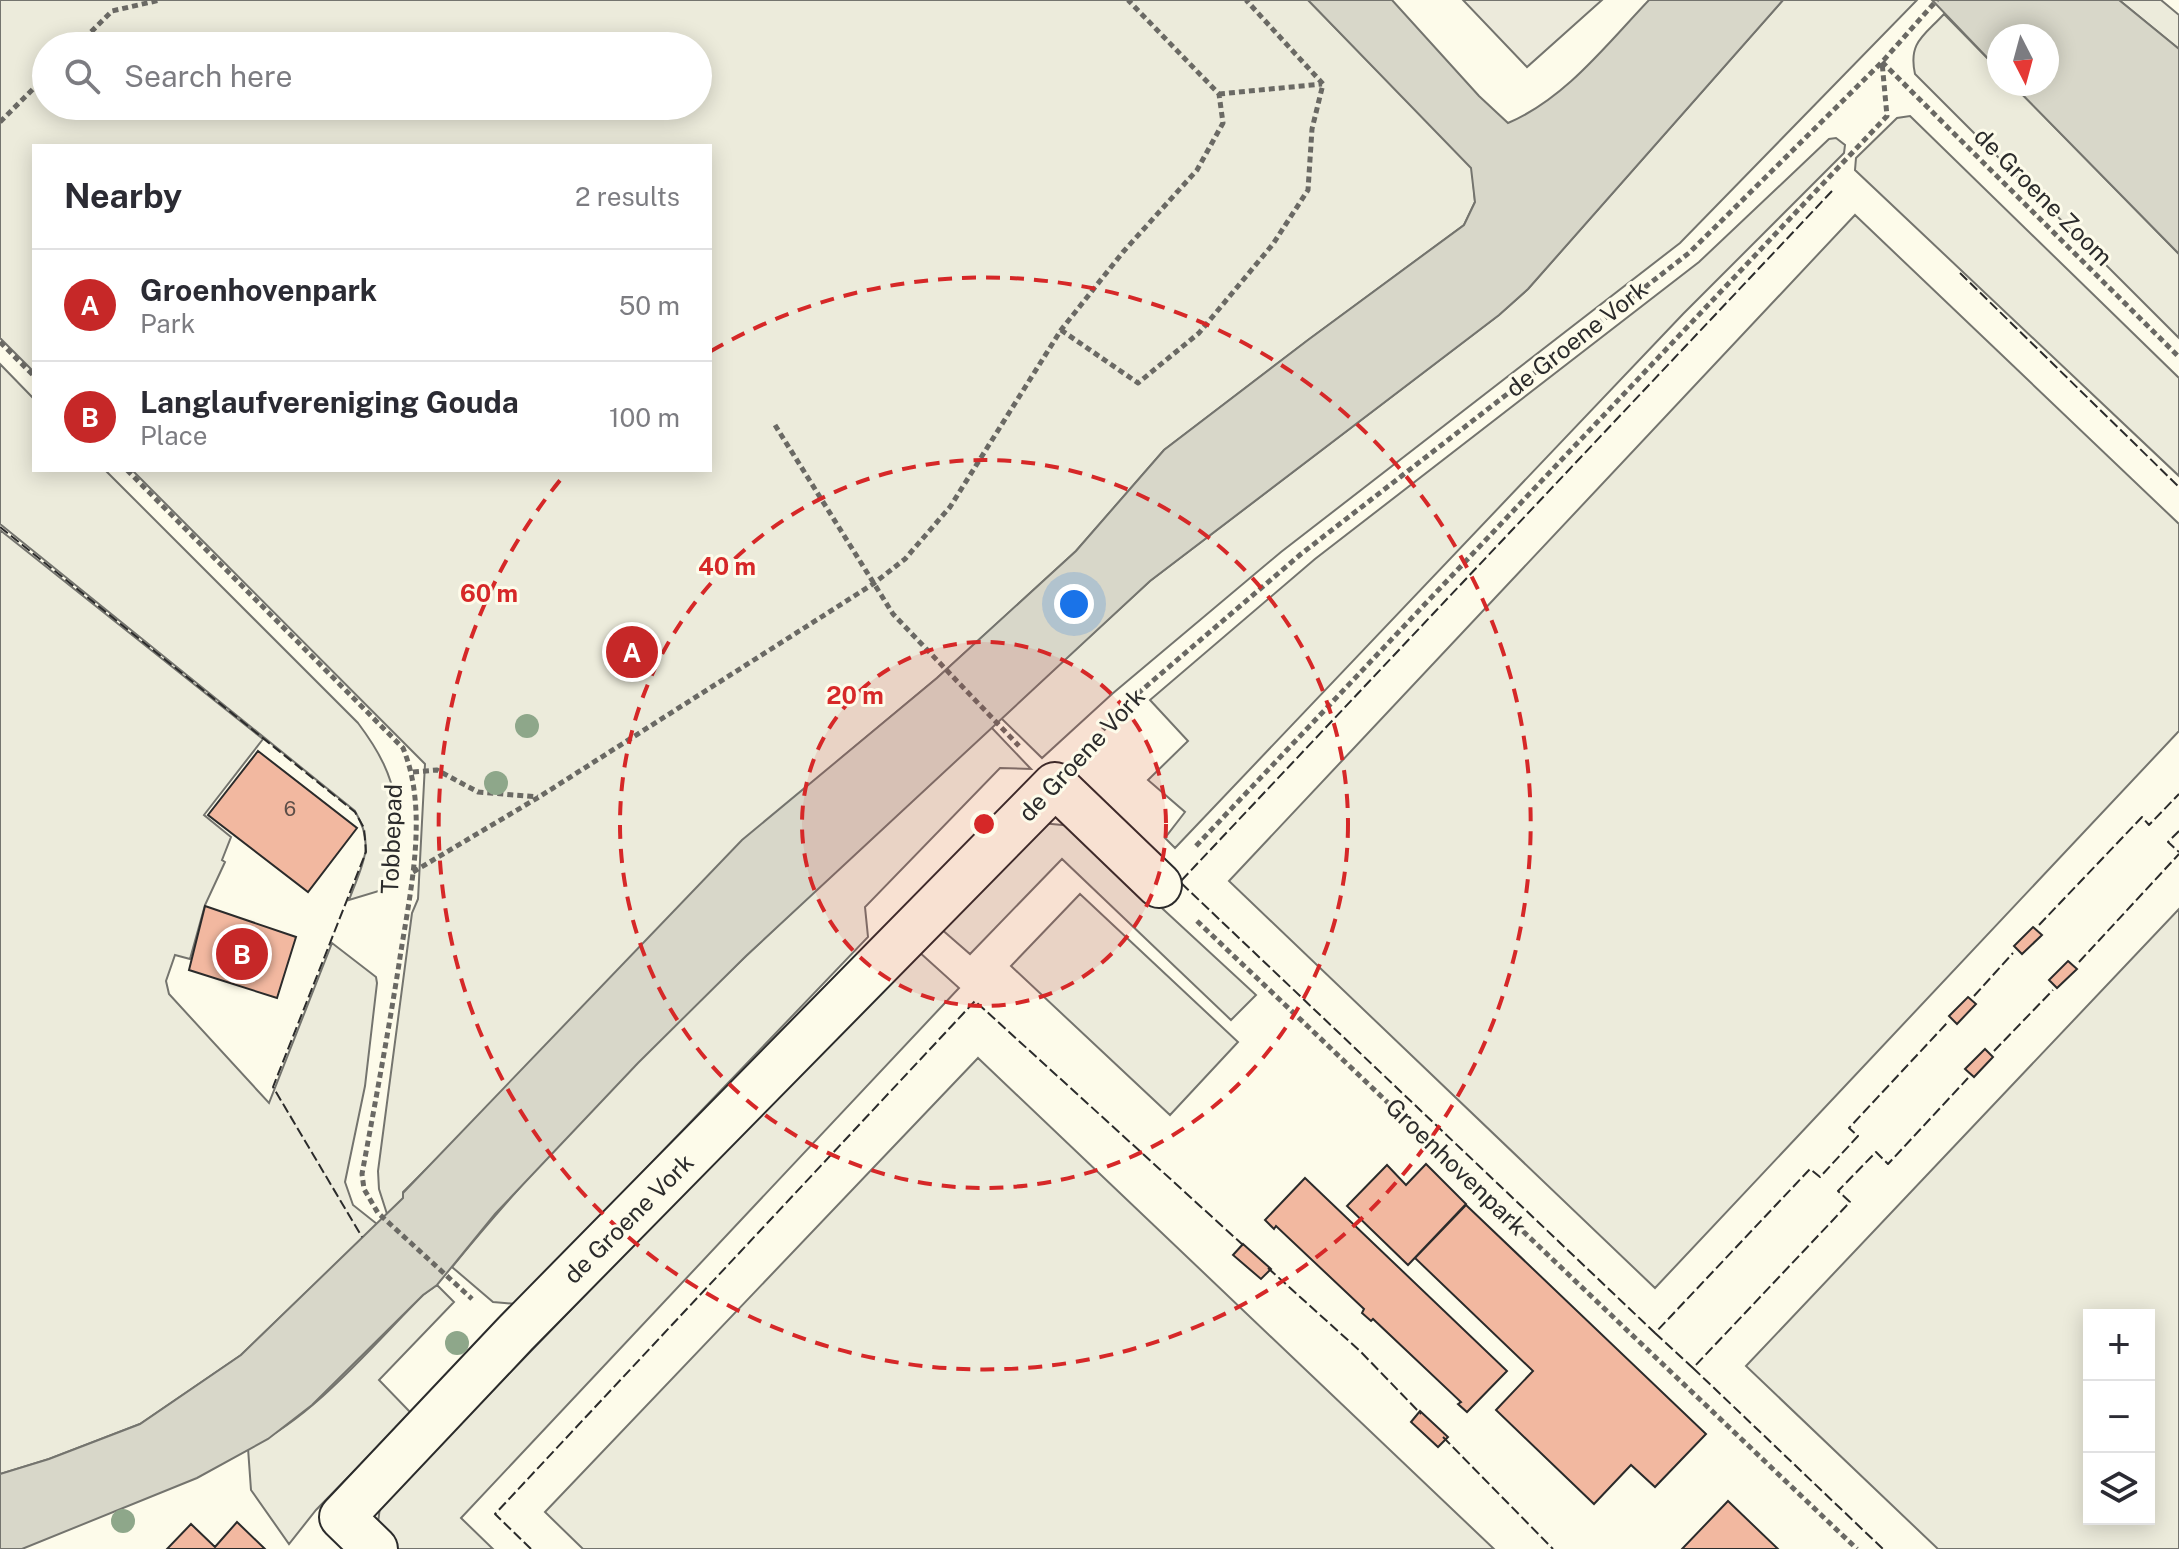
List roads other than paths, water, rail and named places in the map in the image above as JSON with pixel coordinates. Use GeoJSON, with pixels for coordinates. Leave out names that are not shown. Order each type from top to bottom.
{"type":"FeatureCollection","features":[{"type":"Feature","properties":{"kind":"lane","name":"de Groene Vork"},"geometry":{"type":"LineString","coordinates":[[375,1549],[342,1517],[515,1334],[1055,785],[1159,885]]}},
{"type":"Feature","properties":{"kind":"place","name":"Groenhovenpark"},"geometry":{"type":"Point","coordinates":[632,652]}},
{"type":"Feature","properties":{"kind":"place","name":"Langlaufvereniging Gouda"},"geometry":{"type":"Point","coordinates":[242,954]}}]}
